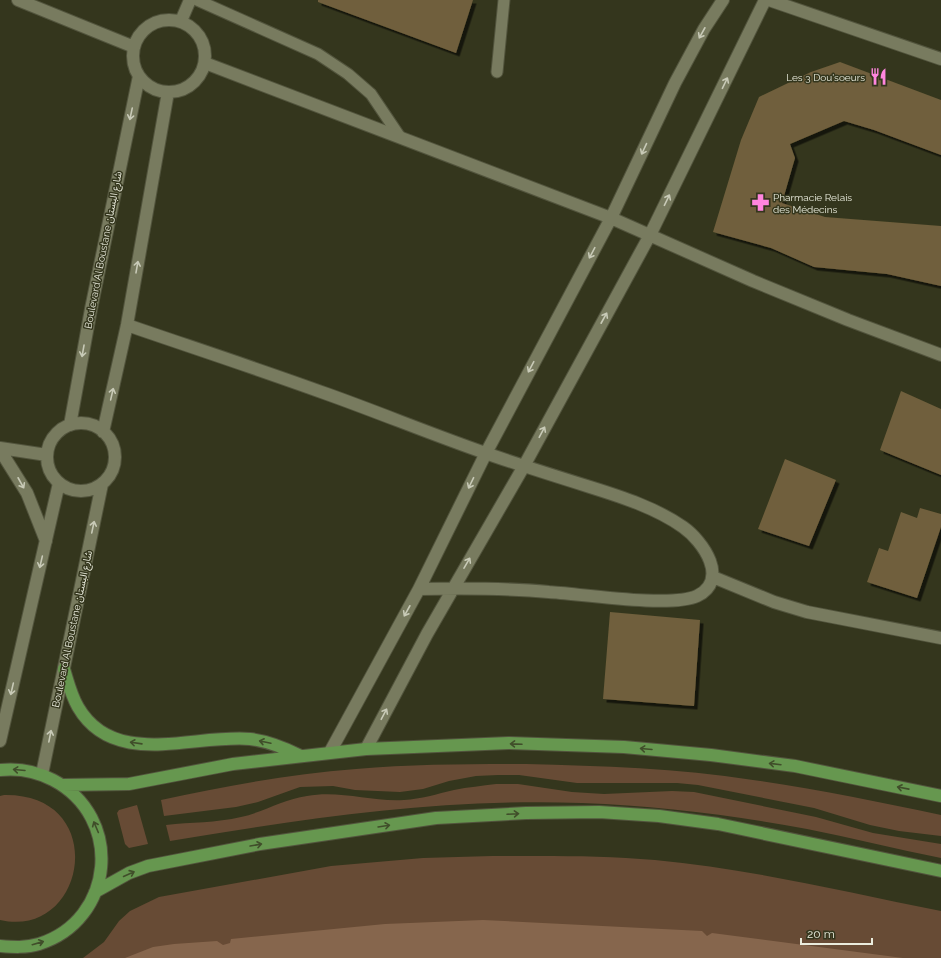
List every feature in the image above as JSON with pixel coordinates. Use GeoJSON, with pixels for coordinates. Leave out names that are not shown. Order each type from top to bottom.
{"type":"FeatureCollection","features":[{"type":"Feature","properties":{"kind":"main road"},"geometry":{"type":"LineString","coordinates":[[64,670],[71,692],[78,707],[98,729],[118,739],[138,744],[160,744],[207,740],[249,739],[269,743],[301,756]]}},
{"type":"Feature","properties":{"kind":"main road"},"geometry":{"type":"LineString","coordinates":[[62,785],[129,784],[233,764],[366,748],[509,743],[624,747],[711,755],[795,766],[941,796]]}},
{"type":"Feature","properties":{"kind":"main road"},"geometry":{"type":"LineString","coordinates":[[0,770],[26,770],[42,774],[62,785],[78,798],[91,814],[99,833],[102,859],[101,873],[95,892],[86,910],[77,920],[57,936],[39,944],[20,947],[0,946]]}},
{"type":"Feature","properties":{"kind":"main road"},"geometry":{"type":"LineString","coordinates":[[95,892],[130,873],[148,866],[260,844],[436,818],[526,813],[614,813],[659,816],[718,824],[941,871]]}},
{"type":"Feature","properties":{"kind":"street"},"geometry":{"type":"LineString","coordinates":[[18,0],[134,47]]}},
{"type":"Feature","properties":{"kind":"street"},"geometry":{"type":"LineString","coordinates":[[181,22],[190,0]]}},
{"type":"Feature","properties":{"kind":"street"},"geometry":{"type":"LineString","coordinates":[[330,752],[419,589],[486,453],[611,218],[675,83],[704,29],[723,0]]}},
{"type":"Feature","properties":{"kind":"street"},"geometry":{"type":"LineString","coordinates":[[366,748],[452,588],[524,466],[650,235],[765,0]]}},
{"type":"Feature","properties":{"kind":"street"},"geometry":{"type":"LineString","coordinates":[[769,0],[941,58]]}},
{"type":"Feature","properties":{"kind":"street"},"geometry":{"type":"LineString","coordinates":[[164,19],[181,22],[191,26],[200,38],[205,52],[205,63],[202,72],[192,84],[178,91],[168,92],[157,90],[147,84],[139,76],[133,57],[134,47],[142,32],[148,26],[164,19]]}},
{"type":"Feature","properties":{"kind":"street"},"geometry":{"type":"LineString","coordinates":[[205,63],[611,218],[752,281],[941,355]]}},
{"type":"Feature","properties":{"kind":"street","name":"Boulevard Al Boustane شارع البستان"},"geometry":{"type":"LineString","coordinates":[[70,425],[92,302],[139,76]]}},
{"type":"Feature","properties":{"kind":"street"},"geometry":{"type":"LineString","coordinates":[[104,432],[127,325],[168,92]]}},
{"type":"Feature","properties":{"kind":"street"},"geometry":{"type":"LineString","coordinates":[[127,325],[326,394],[486,453],[623,498],[660,513],[683,527],[695,537],[712,565],[713,577],[709,587],[695,597],[669,600],[547,591],[452,588],[419,589]]}},
{"type":"Feature","properties":{"kind":"street"},"geometry":{"type":"LineString","coordinates":[[82,424],[93,426],[104,432],[111,441],[115,452],[114,464],[110,475],[102,484],[92,490],[80,492],[69,489],[59,483],[52,475],[48,466],[47,455],[54,437],[61,430],[70,425],[82,424]]}},
{"type":"Feature","properties":{"kind":"street"},"geometry":{"type":"LineString","coordinates":[[0,449],[47,455]]}},
{"type":"Feature","properties":{"kind":"street"},"geometry":{"type":"LineString","coordinates":[[0,449],[27,493],[46,542]]}},
{"type":"Feature","properties":{"kind":"street"},"geometry":{"type":"LineString","coordinates":[[0,741],[59,483]]}},
{"type":"Feature","properties":{"kind":"street","name":"Boulevard Al Boustane شارع البستان"},"geometry":{"type":"LineString","coordinates":[[42,774],[102,484]]}},
{"type":"Feature","properties":{"kind":"street"},"geometry":{"type":"LineString","coordinates":[[713,577],[774,602],[807,612],[941,638]]}},
{"type":"Feature","properties":{"kind":"lane"},"geometry":{"type":"LineString","coordinates":[[197,0],[318,54],[348,74],[371,94],[400,138]]}},
{"type":"Feature","properties":{"kind":"lane"},"geometry":{"type":"LineString","coordinates":[[497,72],[504,0]]}},
{"type":"Feature","properties":{"kind":"shaded area"},"geometry":{"type":"Polygon","coordinates":[[[526,764],[668,770],[725,776],[800,787],[941,815],[941,836],[899,831],[870,825],[814,808],[698,785],[677,783],[577,783],[519,775],[476,776],[449,781],[423,789],[400,792],[355,790],[333,786],[300,787],[258,802],[236,807],[164,816],[161,800],[258,781],[331,771],[420,765],[526,764]]]}},
{"type":"Feature","properties":{"kind":"shaded area"},"geometry":{"type":"Polygon","coordinates":[[[496,784],[518,784],[572,792],[604,794],[672,791],[694,792],[816,817],[873,833],[941,844],[941,858],[807,829],[751,819],[610,804],[530,802],[427,807],[324,818],[170,841],[166,825],[232,819],[307,796],[331,794],[404,800],[459,789],[496,784]]]}},
{"type":"Feature","properties":{"kind":"shaded area"},"geometry":{"type":"Polygon","coordinates":[[[4,795],[38,801],[61,816],[73,839],[75,864],[68,889],[52,909],[30,920],[0,920],[0,796],[4,795]]]}},
{"type":"Feature","properties":{"kind":"shaded area"},"geometry":{"type":"Polygon","coordinates":[[[137,805],[148,844],[129,848],[125,844],[117,813],[119,810],[137,805]]]}},
{"type":"Feature","properties":{"kind":"shaded area"},"geometry":{"type":"Polygon","coordinates":[[[492,856],[614,857],[691,864],[763,875],[941,911],[941,958],[83,958],[104,942],[119,921],[130,911],[159,897],[331,866],[423,858],[492,856]]]}},
{"type":"Feature","properties":{"kind":"shaded area"},"geometry":{"type":"Polygon","coordinates":[[[483,920],[702,931],[707,936],[712,933],[903,958],[125,958],[153,947],[174,944],[217,941],[223,945],[230,943],[231,939],[385,924],[483,920]]]}},
{"type":"Feature","properties":{"kind":"building"},"geometry":{"type":"Polygon","coordinates":[[[318,0],[473,0],[456,53],[318,2],[318,0]]]}},
{"type":"Feature","properties":{"kind":"building"},"geometry":{"type":"Polygon","coordinates":[[[840,62],[941,100],[941,155],[874,130],[844,121],[790,144],[795,158],[782,203],[825,217],[941,226],[941,286],[887,274],[814,267],[771,248],[713,232],[741,140],[759,97],[811,72],[840,62]]]}},
{"type":"Feature","properties":{"kind":"building"},"geometry":{"type":"Polygon","coordinates":[[[901,391],[941,409],[941,475],[880,450],[901,391]]]}},
{"type":"Feature","properties":{"kind":"building"},"geometry":{"type":"Polygon","coordinates":[[[785,459],[836,480],[809,546],[758,529],[785,459]]]}},
{"type":"Feature","properties":{"kind":"building"},"geometry":{"type":"Polygon","coordinates":[[[920,508],[941,514],[941,527],[917,598],[867,582],[879,548],[888,551],[901,512],[917,518],[920,508]]]}},
{"type":"Feature","properties":{"kind":"building"},"geometry":{"type":"Polygon","coordinates":[[[610,612],[700,620],[694,706],[603,699],[610,612]]]}},
{"type":"Feature","properties":{"kind":"place","name":"Les 3 Dou'soeurs"},"geometry":{"type":"Point","coordinates":[878,77]}},
{"type":"Feature","properties":{"kind":"place","name":"Pharmacie Relais des Médecins"},"geometry":{"type":"Point","coordinates":[760,203]}}]}
